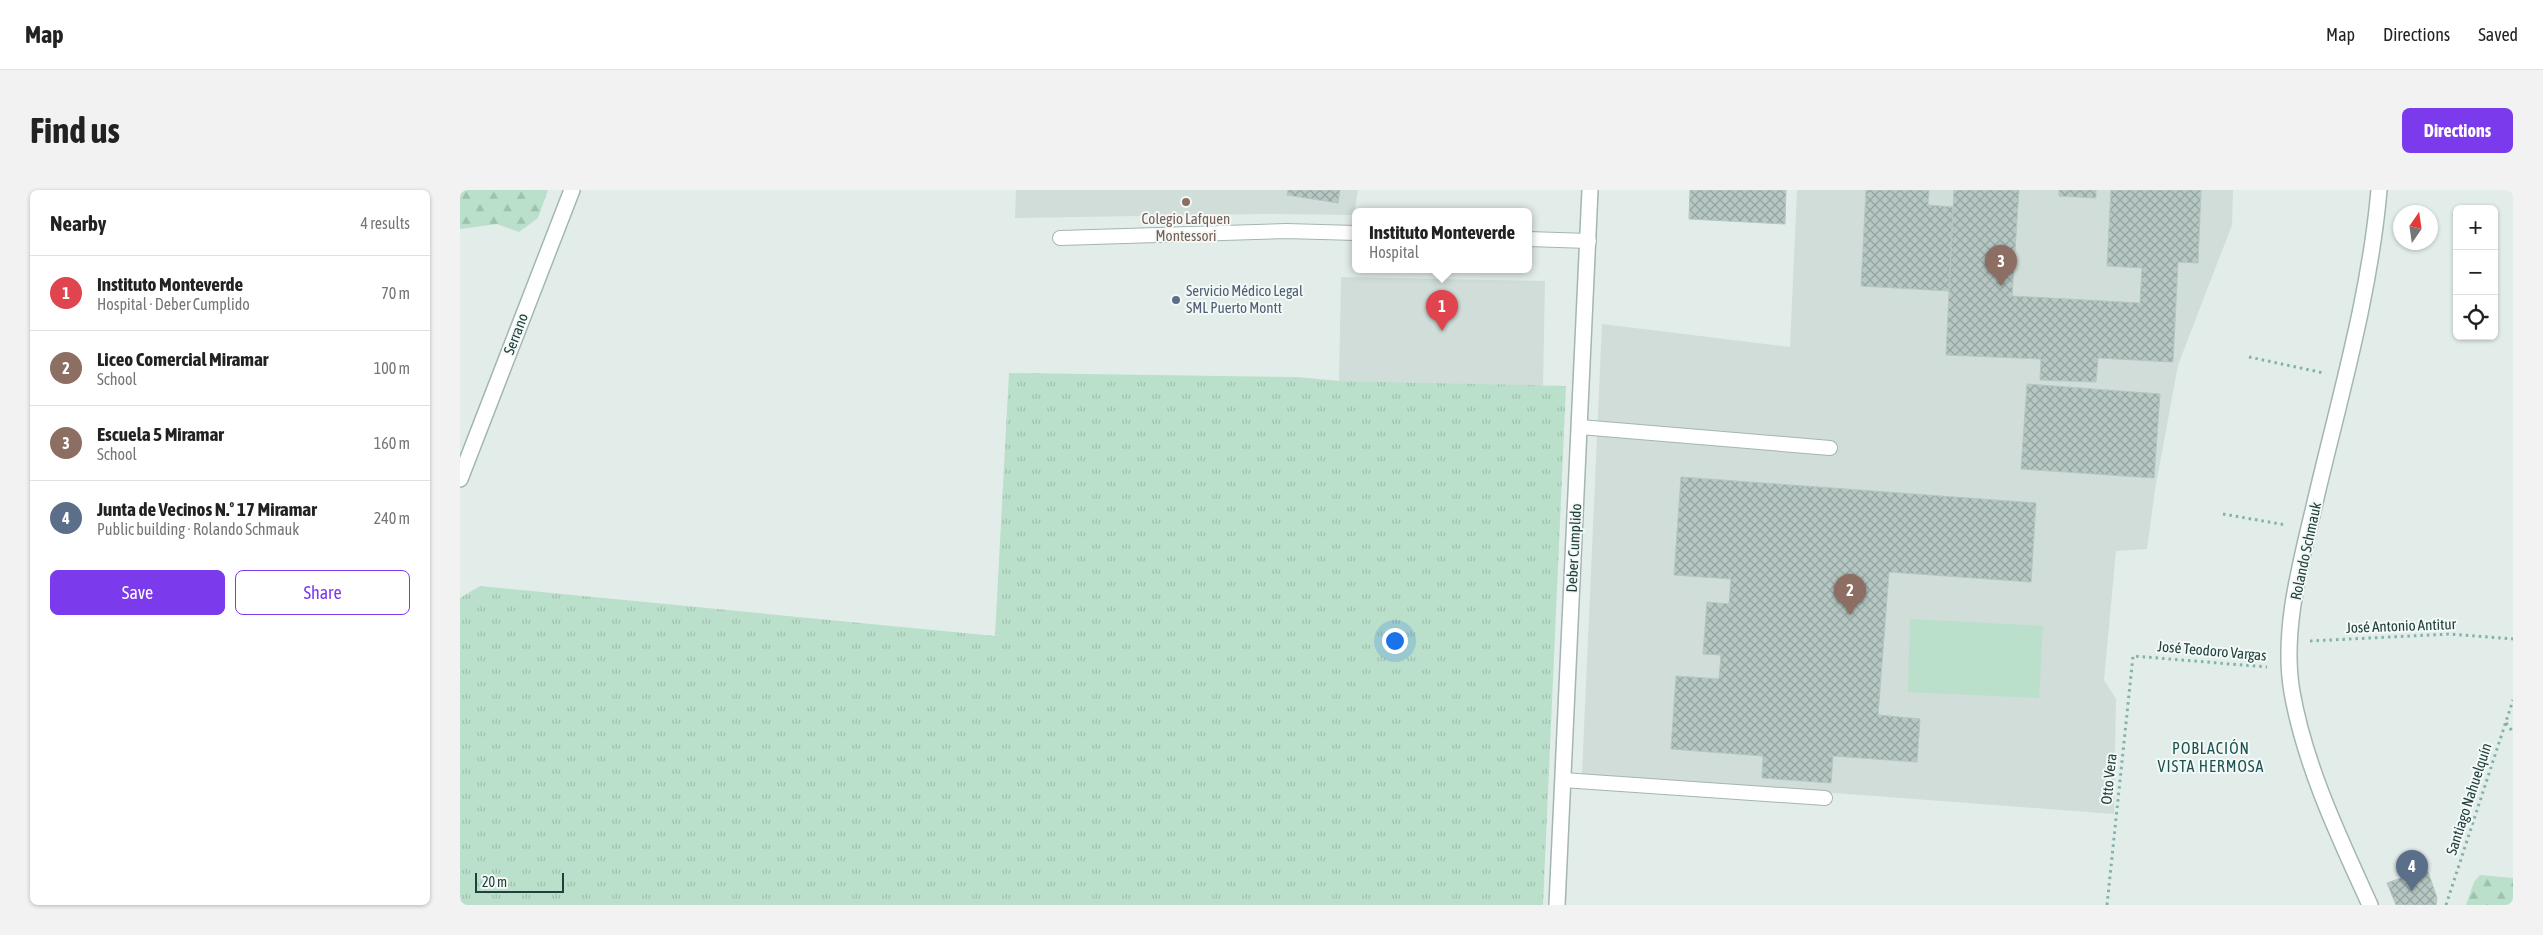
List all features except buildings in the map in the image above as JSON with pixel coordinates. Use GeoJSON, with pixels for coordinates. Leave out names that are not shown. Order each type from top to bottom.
{"type":"FeatureCollection","features":[{"type":"Feature","properties":{"kind":"street","name":"Serrano"},"geometry":{"type":"LineString","coordinates":[[460,479],[572,190]]}},
{"type":"Feature","properties":{"kind":"street","name":"Deber Cumplido"},"geometry":{"type":"LineString","coordinates":[[1557,905],[1590,190]]}},
{"type":"Feature","properties":{"kind":"street","name":"Rolando Schmauk"},"geometry":{"type":"LineString","coordinates":[[2370,905],[2335,826],[2310,762],[2292,692],[2290,642],[2295,597],[2309,528],[2370,268],[2380,190]]}},
{"type":"Feature","properties":{"kind":"lane"},"geometry":{"type":"LineString","coordinates":[[1060,238],[1286,231],[1352,233]]}},
{"type":"Feature","properties":{"kind":"lane"},"geometry":{"type":"LineString","coordinates":[[1532,239],[1589,241]]}},
{"type":"Feature","properties":{"kind":"lane"},"geometry":{"type":"LineString","coordinates":[[1580,427],[1830,448]]}},
{"type":"Feature","properties":{"kind":"lane"},"geometry":{"type":"LineString","coordinates":[[1563,780],[1825,798]]}},
{"type":"Feature","properties":{"kind":"path"},"geometry":{"type":"LineString","coordinates":[[2248,357],[2345,377]]}},
{"type":"Feature","properties":{"kind":"path"},"geometry":{"type":"LineString","coordinates":[[2223,514],[2309,528]]}},
{"type":"Feature","properties":{"kind":"path","name":"José Antonio Antitur"},"geometry":{"type":"LineString","coordinates":[[2290,642],[2450,634],[2513,640]]}},
{"type":"Feature","properties":{"kind":"path","name":"José Teodoro Vargas"},"geometry":{"type":"LineString","coordinates":[[2133,656],[2290,669]]}},
{"type":"Feature","properties":{"kind":"path","name":"Otto Vera"},"geometry":{"type":"LineString","coordinates":[[2107,905],[2133,656]]}},
{"type":"Feature","properties":{"kind":"path","name":"Santiago Nahuelquín"},"geometry":{"type":"LineString","coordinates":[[2446,905],[2513,700]]}},
{"type":"Feature","properties":{"kind":"path"},"geometry":{"type":"LineString","coordinates":[[2506,723],[2513,732]]}},
{"type":"Feature","properties":{"kind":"shaded area","name":"Colegio Lafquen Montessori"},"geometry":{"type":"Polygon","coordinates":[[[1016,190],[1358,190],[1355,208],[1352,208],[1352,215],[1266,214],[1015,218],[1016,190]]]}},
{"type":"Feature","properties":{"kind":"shaded area"},"geometry":{"type":"Polygon","coordinates":[[[1797,190],[2233,190],[2232,225],[2178,365],[2155,490],[2147,549],[2116,551],[2104,680],[2116,699],[2114,814],[1582,774],[1602,324],[1790,347],[1797,190]]]}},
{"type":"Feature","properties":{"kind":"shaded area"},"geometry":{"type":"Polygon","coordinates":[[[1341,277],[1545,281],[1543,386],[1339,381],[1341,277]]]}},
{"type":"Feature","properties":{"kind":"green space"},"geometry":{"type":"Polygon","coordinates":[[[460,190],[548,190],[538,218],[519,232],[497,224],[460,229],[460,190]]]}},
{"type":"Feature","properties":{"kind":"green space"},"geometry":{"type":"Polygon","coordinates":[[[1009,373],[1297,377],[1339,381],[1566,386],[1543,905],[460,905],[460,598],[480,586],[995,636],[1009,373]]]}},
{"type":"Feature","properties":{"kind":"green space"},"geometry":{"type":"Polygon","coordinates":[[[1910,619],[2043,626],[2039,698],[1908,692],[1910,619]]]}},
{"type":"Feature","properties":{"kind":"green space"},"geometry":{"type":"Polygon","coordinates":[[[2480,875],[2513,878],[2513,905],[2466,905],[2474,882],[2480,875]]]}},
{"type":"Feature","properties":{"kind":"place","name":"Colegio Lafquen Montessori"},"geometry":{"type":"Point","coordinates":[1186,202]}},
{"type":"Feature","properties":{"kind":"place","name":"Escuela 5 Miramar"},"geometry":{"type":"Point","coordinates":[2001,286]}},
{"type":"Feature","properties":{"kind":"place","name":"Servicio Médico Legal SML Puerto Montt"},"geometry":{"type":"Point","coordinates":[1176,300]}},
{"type":"Feature","properties":{"kind":"place","name":"Instituto Monteverde"},"geometry":{"type":"Point","coordinates":[1442,331]}},
{"type":"Feature","properties":{"kind":"place","name":"Liceo Comercial Miramar"},"geometry":{"type":"Point","coordinates":[1850,615]}},
{"type":"Feature","properties":{"kind":"place","name":"Junta de Vecinos N.º 17 Miramar"},"geometry":{"type":"Point","coordinates":[2412,891]}},
{"type":"Feature","properties":{"kind":"district","name":"POBLACIÓN VISTA HERMOSA"},"geometry":{"type":"Point","coordinates":[2211,757]}}]}
